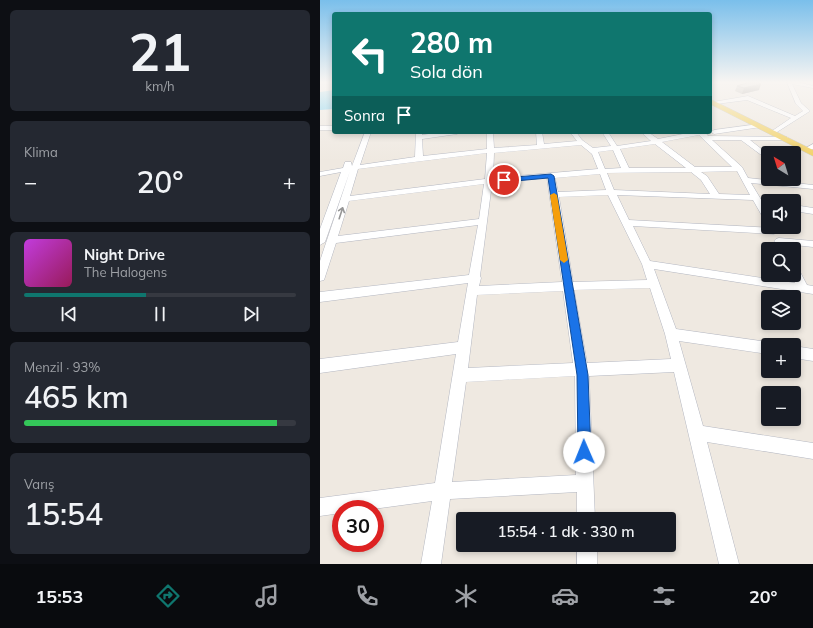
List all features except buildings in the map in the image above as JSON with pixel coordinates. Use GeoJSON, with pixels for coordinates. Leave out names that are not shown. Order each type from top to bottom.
{"type":"FeatureCollection","features":[{"type":"Feature","properties":{"kind":"main road"},"geometry":{"type":"LineString","coordinates":[[726,108],[759,126],[812,149]]}},
{"type":"Feature","properties":{"kind":"main road"},"geometry":{"type":"LineString","coordinates":[[728,108],[812,149]]}},
{"type":"Feature","properties":{"kind":"street"},"geometry":{"type":"LineString","coordinates":[[773,108],[796,118]]}},
{"type":"Feature","properties":{"kind":"street"},"geometry":{"type":"LineString","coordinates":[[776,131],[807,111],[806,110],[813,111]]}},
{"type":"Feature","properties":{"kind":"street"},"geometry":{"type":"LineString","coordinates":[[709,135],[759,126]]}},
{"type":"Feature","properties":{"kind":"street"},"geometry":{"type":"LineString","coordinates":[[320,128],[332,128]]}},
{"type":"Feature","properties":{"kind":"street"},"geometry":{"type":"LineString","coordinates":[[320,242],[350,168],[361,134]]}},
{"type":"Feature","properties":{"kind":"street"},"geometry":{"type":"LineString","coordinates":[[320,277],[345,199],[350,168],[367,134]]}},
{"type":"Feature","properties":{"kind":"street"},"geometry":{"type":"LineString","coordinates":[[419,159],[419,135],[431,134]]}},
{"type":"Feature","properties":{"kind":"street"},"geometry":{"type":"LineString","coordinates":[[431,564],[475,285],[491,166],[490,134]]}},
{"type":"Feature","properties":{"kind":"street"},"geometry":{"type":"LineString","coordinates":[[539,134],[541,146]]}},
{"type":"Feature","properties":{"kind":"street"},"geometry":{"type":"LineString","coordinates":[[575,134],[595,153],[611,192],[646,264],[679,365],[730,564]]}},
{"type":"Feature","properties":{"kind":"street"},"geometry":{"type":"LineString","coordinates":[[606,134],[615,147],[626,171]]}},
{"type":"Feature","properties":{"kind":"street"},"geometry":{"type":"LineString","coordinates":[[647,134],[704,178],[716,196]]}},
{"type":"Feature","properties":{"kind":"street"},"geometry":{"type":"LineString","coordinates":[[320,174],[350,168],[419,159],[541,146],[635,146],[691,134]]}},
{"type":"Feature","properties":{"kind":"street"},"geometry":{"type":"LineString","coordinates":[[709,135],[743,138],[785,138]]}},
{"type":"Feature","properties":{"kind":"street"},"geometry":{"type":"LineString","coordinates":[[709,135],[739,169],[745,180],[761,201]]}},
{"type":"Feature","properties":{"kind":"street"},"geometry":{"type":"LineString","coordinates":[[743,138],[761,152]]}},
{"type":"Feature","properties":{"kind":"street"},"geometry":{"type":"LineString","coordinates":[[345,199],[489,181],[603,172],[739,169]]}},
{"type":"Feature","properties":{"kind":"street"},"geometry":{"type":"LineString","coordinates":[[551,176],[581,369],[586,512]]}},
{"type":"Feature","properties":{"kind":"street"},"geometry":{"type":"LineString","coordinates":[[745,180],[761,182]]}},
{"type":"Feature","properties":{"kind":"street"},"geometry":{"type":"LineString","coordinates":[[800,186],[813,187]]}},
{"type":"Feature","properties":{"kind":"street"},"geometry":{"type":"LineString","coordinates":[[554,195],[611,192],[716,196],[761,202]]}},
{"type":"Feature","properties":{"kind":"street"},"geometry":{"type":"LineString","coordinates":[[801,209],[813,211]]}},
{"type":"Feature","properties":{"kind":"street"},"geometry":{"type":"LineString","coordinates":[[332,240],[483,221]]}},
{"type":"Feature","properties":{"kind":"street"},"geometry":{"type":"LineString","coordinates":[[626,223],[761,229]]}},
{"type":"Feature","properties":{"kind":"street"},"geometry":{"type":"LineString","coordinates":[[801,244],[813,244]]}},
{"type":"Feature","properties":{"kind":"street"},"geometry":{"type":"LineString","coordinates":[[646,264],[808,289]]}},
{"type":"Feature","properties":{"kind":"street"},"geometry":{"type":"LineString","coordinates":[[801,280],[808,289]]}},
{"type":"Feature","properties":{"kind":"street"},"geometry":{"type":"LineString","coordinates":[[320,297],[475,285],[568,286],[653,284]]}},
{"type":"Feature","properties":{"kind":"street"},"geometry":{"type":"LineString","coordinates":[[670,334],[761,347]]}},
{"type":"Feature","properties":{"kind":"street"},"geometry":{"type":"LineString","coordinates":[[320,366],[465,347]]}},
{"type":"Feature","properties":{"kind":"street"},"geometry":{"type":"LineString","coordinates":[[801,353],[813,355]]}},
{"type":"Feature","properties":{"kind":"street"},"geometry":{"type":"LineString","coordinates":[[461,375],[679,365]]}},
{"type":"Feature","properties":{"kind":"street"},"geometry":{"type":"LineString","coordinates":[[697,433],[813,451]]}},
{"type":"Feature","properties":{"kind":"street"},"geometry":{"type":"LineString","coordinates":[[320,507],[443,491],[585,483]]}},
{"type":"Feature","properties":{"kind":"street"},"geometry":{"type":"LineString","coordinates":[[587,552],[587,564]]}},
{"type":"Feature","properties":{"kind":"water"},"geometry":{"type":"Polygon","coordinates":[[[320,108],[332,108],[332,109],[320,110],[320,108]]]}},
{"type":"Feature","properties":{"kind":"slow traffic"},"geometry":{"type":"LineString","coordinates":[[554,195],[564,260]]}},
{"type":"Feature","properties":{"kind":"route"},"geometry":{"type":"LineString","coordinates":[[504,180],[551,176],[582,375],[584,452]]}}]}
